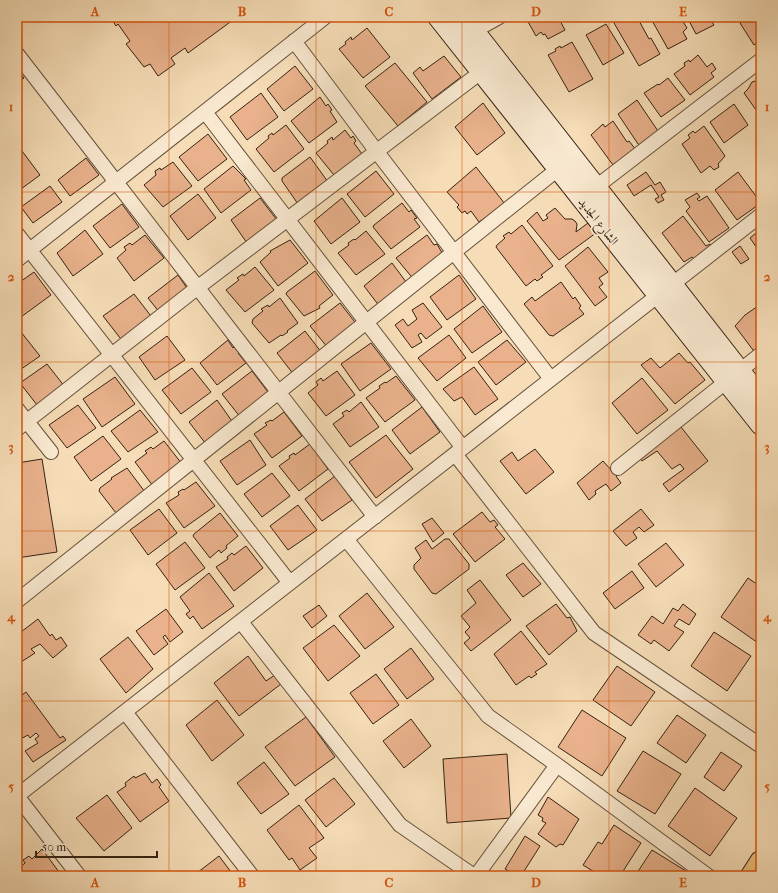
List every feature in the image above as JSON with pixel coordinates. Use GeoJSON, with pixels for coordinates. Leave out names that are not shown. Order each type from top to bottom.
{"type":"FeatureCollection","features":[{"type":"Feature","properties":{"kind":"highway"},"geometry":{"type":"LineString","coordinates":[[752,876],[761,862]]}},
{"type":"Feature","properties":{"kind":"street"},"geometry":{"type":"LineString","coordinates":[[17,260],[324,17]]}},
{"type":"Feature","properties":{"kind":"street","name":"الشارع الجديد"},"geometry":{"type":"LineString","coordinates":[[438,17],[558,169],[665,290],[733,376],[761,425]]}},
{"type":"Feature","properties":{"kind":"street"},"geometry":{"type":"LineString","coordinates":[[468,24],[499,17]]}},
{"type":"Feature","properties":{"kind":"street","name":"الشارع الجديد"},"geometry":{"type":"LineString","coordinates":[[468,24],[596,187],[665,290]]}},
{"type":"Feature","properties":{"kind":"street"},"geometry":{"type":"LineString","coordinates":[[294,41],[377,152],[552,379]]}},
{"type":"Feature","properties":{"kind":"street"},"geometry":{"type":"LineString","coordinates":[[17,54],[375,517]]}},
{"type":"Feature","properties":{"kind":"street"},"geometry":{"type":"LineString","coordinates":[[596,187],[761,60]]}},
{"type":"Feature","properties":{"kind":"street"},"geometry":{"type":"LineString","coordinates":[[22,425],[286,220],[481,72]]}},
{"type":"Feature","properties":{"kind":"street"},"geometry":{"type":"LineString","coordinates":[[205,112],[286,220],[366,322],[459,451],[594,633],[761,746]]}},
{"type":"Feature","properties":{"kind":"street"},"geometry":{"type":"LineString","coordinates":[[17,601],[558,169]]}},
{"type":"Feature","properties":{"kind":"street"},"geometry":{"type":"LineString","coordinates":[[79,876],[17,796],[761,215]]}},
{"type":"Feature","properties":{"kind":"street"},"geometry":{"type":"LineString","coordinates":[[17,234],[290,583]]}},
{"type":"Feature","properties":{"kind":"street"},"geometry":{"type":"LineString","coordinates":[[618,468],[761,354]]}},
{"type":"Feature","properties":{"kind":"street","name":"الشارع الجديد"},"geometry":{"type":"LineString","coordinates":[[733,376],[761,398]]}},
{"type":"Feature","properties":{"kind":"street"},"geometry":{"type":"LineString","coordinates":[[17,409],[22,425],[51,452]]}},
{"type":"Feature","properties":{"kind":"street"},"geometry":{"type":"LineString","coordinates":[[346,540],[488,716],[708,876]]}},
{"type":"Feature","properties":{"kind":"street"},"geometry":{"type":"LineString","coordinates":[[240,622],[400,825],[475,876],[557,765]]}},
{"type":"Feature","properties":{"kind":"street"},"geometry":{"type":"LineString","coordinates":[[125,712],[252,876]]}},
{"type":"Feature","properties":{"kind":"building"},"geometry":{"type":"Polygon","coordinates":[[[104,17],[237,17],[188,53],[185,48],[171,58],[175,64],[158,76],[150,64],[144,67],[126,44],[130,41],[118,24],[116,26],[111,18],[106,20],[104,17]]]}},
{"type":"Feature","properties":{"kind":"building"},"geometry":{"type":"Polygon","coordinates":[[[527,17],[558,17],[565,30],[548,39],[545,34],[543,35],[541,32],[536,36],[527,20],[527,17]]]}},
{"type":"Feature","properties":{"kind":"building"},"geometry":{"type":"Polygon","coordinates":[[[637,17],[649,39],[651,38],[660,54],[639,66],[614,23],[615,18],[637,17]]]}},
{"type":"Feature","properties":{"kind":"building"},"geometry":{"type":"Polygon","coordinates":[[[650,17],[675,17],[678,22],[682,20],[687,28],[683,32],[687,39],[668,49],[650,17]]]}},
{"type":"Feature","properties":{"kind":"building"},"geometry":{"type":"Polygon","coordinates":[[[687,17],[719,17],[712,22],[714,25],[696,34],[687,17]]]}},
{"type":"Feature","properties":{"kind":"building"},"geometry":{"type":"Polygon","coordinates":[[[748,17],[761,17],[761,39],[754,45],[740,23],[748,17]]]}},
{"type":"Feature","properties":{"kind":"building"},"geometry":{"type":"Polygon","coordinates":[[[606,24],[624,53],[603,65],[586,35],[606,24]]]}},
{"type":"Feature","properties":{"kind":"building"},"geometry":{"type":"Polygon","coordinates":[[[367,28],[390,57],[363,78],[339,49],[346,44],[345,42],[351,37],[352,40],[367,28]]]}},
{"type":"Feature","properties":{"kind":"building"},"geometry":{"type":"Polygon","coordinates":[[[572,42],[593,79],[569,92],[548,55],[556,51],[555,49],[560,46],[561,48],[572,42]]]}},
{"type":"Feature","properties":{"kind":"building"},"geometry":{"type":"Polygon","coordinates":[[[698,55],[707,67],[712,63],[716,69],[711,73],[714,77],[690,95],[674,74],[685,66],[684,63],[689,60],[690,62],[698,55]]]}},
{"type":"Feature","properties":{"kind":"building"},"geometry":{"type":"Polygon","coordinates":[[[444,56],[461,77],[432,99],[413,73],[420,67],[423,71],[444,56]]]}},
{"type":"Feature","properties":{"kind":"building"},"geometry":{"type":"Polygon","coordinates":[[[395,63],[427,102],[398,126],[365,86],[395,63]]]}},
{"type":"Feature","properties":{"kind":"building"},"geometry":{"type":"Polygon","coordinates":[[[295,66],[313,89],[284,111],[267,89],[295,66]]]}},
{"type":"Feature","properties":{"kind":"building"},"geometry":{"type":"Polygon","coordinates":[[[17,69],[24,78],[17,84],[17,69]]]}},
{"type":"Feature","properties":{"kind":"building"},"geometry":{"type":"Polygon","coordinates":[[[668,78],[685,100],[661,117],[644,93],[668,78]]]}},
{"type":"Feature","properties":{"kind":"building"},"geometry":{"type":"Polygon","coordinates":[[[755,81],[757,83],[761,81],[761,117],[744,93],[752,82],[755,81]]]}},
{"type":"Feature","properties":{"kind":"building"},"geometry":{"type":"Polygon","coordinates":[[[261,93],[278,117],[247,140],[230,117],[261,93]]]}},
{"type":"Feature","properties":{"kind":"building"},"geometry":{"type":"Polygon","coordinates":[[[320,97],[326,106],[328,104],[332,110],[330,111],[337,122],[309,143],[291,121],[320,97]]]}},
{"type":"Feature","properties":{"kind":"building"},"geometry":{"type":"Polygon","coordinates":[[[637,100],[660,134],[642,146],[638,144],[618,114],[637,100]]]}},
{"type":"Feature","properties":{"kind":"building"},"geometry":{"type":"Polygon","coordinates":[[[483,103],[505,133],[477,155],[455,127],[483,103]]]}},
{"type":"Feature","properties":{"kind":"building"},"geometry":{"type":"Polygon","coordinates":[[[734,104],[748,125],[724,143],[710,122],[734,104]]]}},
{"type":"Feature","properties":{"kind":"building"},"geometry":{"type":"Polygon","coordinates":[[[613,121],[627,142],[629,141],[636,150],[613,165],[591,135],[603,124],[605,127],[613,121]]]}},
{"type":"Feature","properties":{"kind":"building"},"geometry":{"type":"Polygon","coordinates":[[[286,125],[304,149],[274,172],[256,149],[269,138],[268,136],[272,133],[273,135],[286,125]]]}},
{"type":"Feature","properties":{"kind":"building"},"geometry":{"type":"Polygon","coordinates":[[[704,126],[725,156],[718,164],[719,167],[714,170],[710,166],[701,173],[682,144],[690,138],[688,135],[693,131],[695,133],[704,126]]]}},
{"type":"Feature","properties":{"kind":"building"},"geometry":{"type":"Polygon","coordinates":[[[345,130],[351,138],[353,136],[356,141],[354,143],[362,154],[334,175],[316,153],[328,143],[327,141],[332,137],[333,140],[345,130]]]}},
{"type":"Feature","properties":{"kind":"building"},"geometry":{"type":"Polygon","coordinates":[[[208,134],[227,159],[198,181],[179,157],[208,134]]]}},
{"type":"Feature","properties":{"kind":"building"},"geometry":{"type":"Polygon","coordinates":[[[22,151],[40,175],[17,192],[17,155],[22,151]]]}},
{"type":"Feature","properties":{"kind":"building"},"geometry":{"type":"Polygon","coordinates":[[[310,157],[328,182],[298,204],[282,181],[282,178],[310,157]]]}},
{"type":"Feature","properties":{"kind":"building"},"geometry":{"type":"Polygon","coordinates":[[[86,158],[99,175],[70,196],[58,180],[86,158]]]}},
{"type":"Feature","properties":{"kind":"building"},"geometry":{"type":"Polygon","coordinates":[[[173,162],[192,186],[163,207],[144,185],[156,175],[155,171],[160,168],[161,170],[173,162]]]}},
{"type":"Feature","properties":{"kind":"building"},"geometry":{"type":"Polygon","coordinates":[[[233,166],[246,179],[244,180],[251,190],[221,213],[204,189],[233,166]]]}},
{"type":"Feature","properties":{"kind":"building"},"geometry":{"type":"Polygon","coordinates":[[[476,167],[505,204],[479,222],[471,211],[467,214],[465,211],[462,213],[457,207],[459,205],[447,192],[476,167]]]}},
{"type":"Feature","properties":{"kind":"building"},"geometry":{"type":"Polygon","coordinates":[[[376,171],[394,194],[365,217],[347,194],[376,171]]]}},
{"type":"Feature","properties":{"kind":"building"},"geometry":{"type":"Polygon","coordinates":[[[646,172],[655,185],[660,182],[666,192],[661,195],[664,200],[658,203],[655,199],[659,197],[651,185],[634,196],[627,185],[646,172]]]}},
{"type":"Feature","properties":{"kind":"building"},"geometry":{"type":"Polygon","coordinates":[[[738,172],[761,203],[737,220],[715,190],[738,172]]]}},
{"type":"Feature","properties":{"kind":"building"},"geometry":{"type":"Polygon","coordinates":[[[50,186],[62,202],[33,223],[21,207],[50,186]]]}},
{"type":"Feature","properties":{"kind":"building"},"geometry":{"type":"Polygon","coordinates":[[[697,193],[700,197],[697,199],[699,201],[707,196],[729,228],[709,242],[686,211],[690,207],[685,200],[697,193]]]}},
{"type":"Feature","properties":{"kind":"building"},"geometry":{"type":"Polygon","coordinates":[[[198,194],[216,218],[188,240],[170,216],[198,194]]]}},
{"type":"Feature","properties":{"kind":"building"},"geometry":{"type":"Polygon","coordinates":[[[260,198],[277,220],[247,243],[231,220],[260,198]]]}},
{"type":"Feature","properties":{"kind":"building"},"geometry":{"type":"Polygon","coordinates":[[[342,198],[360,222],[331,244],[314,221],[342,198]]]}},
{"type":"Feature","properties":{"kind":"building"},"geometry":{"type":"Polygon","coordinates":[[[402,203],[409,212],[411,210],[417,218],[414,219],[420,227],[391,249],[373,227],[402,203]]]}},
{"type":"Feature","properties":{"kind":"building"},"geometry":{"type":"Polygon","coordinates":[[[122,204],[139,227],[110,248],[93,226],[122,204]]]}},
{"type":"Feature","properties":{"kind":"building"},"geometry":{"type":"Polygon","coordinates":[[[555,208],[565,219],[572,219],[575,221],[577,224],[576,232],[588,223],[596,233],[559,260],[527,221],[537,212],[543,221],[548,218],[546,215],[555,208]]]}},
{"type":"Feature","properties":{"kind":"building"},"geometry":{"type":"Polygon","coordinates":[[[683,216],[706,246],[710,244],[715,250],[697,263],[692,257],[684,262],[662,233],[683,216]]]}},
{"type":"Feature","properties":{"kind":"building"},"geometry":{"type":"Polygon","coordinates":[[[522,225],[553,266],[541,275],[543,277],[537,281],[535,279],[526,286],[496,247],[505,238],[503,236],[509,232],[511,234],[522,225]]]}},
{"type":"Feature","properties":{"kind":"building"},"geometry":{"type":"Polygon","coordinates":[[[761,229],[761,254],[750,238],[761,229]]]}},
{"type":"Feature","properties":{"kind":"building"},"geometry":{"type":"Polygon","coordinates":[[[85,230],[103,254],[73,276],[57,253],[85,230]]]}},
{"type":"Feature","properties":{"kind":"building"},"geometry":{"type":"Polygon","coordinates":[[[366,231],[385,254],[356,275],[338,253],[349,245],[348,243],[354,239],[355,240],[366,231]]]}},
{"type":"Feature","properties":{"kind":"building"},"geometry":{"type":"Polygon","coordinates":[[[145,235],[164,258],[134,281],[117,258],[126,250],[124,247],[130,243],[132,245],[145,235]]]}},
{"type":"Feature","properties":{"kind":"building"},"geometry":{"type":"Polygon","coordinates":[[[427,235],[434,245],[437,244],[445,258],[415,281],[396,258],[427,235]]]}},
{"type":"Feature","properties":{"kind":"building"},"geometry":{"type":"Polygon","coordinates":[[[290,240],[308,263],[278,286],[260,262],[271,252],[270,251],[290,240]]]}},
{"type":"Feature","properties":{"kind":"building"},"geometry":{"type":"Polygon","coordinates":[[[740,246],[749,259],[741,264],[732,252],[740,246]]]}},
{"type":"Feature","properties":{"kind":"building"},"geometry":{"type":"Polygon","coordinates":[[[588,247],[608,272],[599,278],[603,284],[599,287],[607,297],[595,306],[565,266],[588,247]]]}},
{"type":"Feature","properties":{"kind":"building"},"geometry":{"type":"Polygon","coordinates":[[[392,263],[409,286],[380,307],[364,286],[392,263]]]}},
{"type":"Feature","properties":{"kind":"building"},"geometry":{"type":"Polygon","coordinates":[[[255,267],[274,290],[245,312],[226,290],[239,280],[237,278],[243,274],[244,276],[255,267]]]}},
{"type":"Feature","properties":{"kind":"building"},"geometry":{"type":"Polygon","coordinates":[[[315,271],[333,295],[319,306],[320,308],[304,316],[286,294],[315,271]]]}},
{"type":"Feature","properties":{"kind":"building"},"geometry":{"type":"Polygon","coordinates":[[[34,272],[51,295],[21,317],[17,311],[17,284],[34,272]]]}},
{"type":"Feature","properties":{"kind":"building"},"geometry":{"type":"Polygon","coordinates":[[[178,275],[189,291],[160,313],[148,298],[178,275]]]}},
{"type":"Feature","properties":{"kind":"building"},"geometry":{"type":"Polygon","coordinates":[[[459,275],[476,299],[447,320],[430,297],[459,275]]]}},
{"type":"Feature","properties":{"kind":"building"},"geometry":{"type":"Polygon","coordinates":[[[561,282],[573,299],[575,297],[581,306],[579,308],[584,314],[553,336],[549,335],[524,304],[532,297],[535,301],[561,282]]]}},
{"type":"Feature","properties":{"kind":"building"},"geometry":{"type":"Polygon","coordinates":[[[134,294],[154,320],[124,343],[103,316],[134,294]]]}},
{"type":"Feature","properties":{"kind":"building"},"geometry":{"type":"Polygon","coordinates":[[[280,298],[298,323],[287,331],[288,332],[269,343],[252,323],[253,319],[263,311],[261,309],[268,305],[269,307],[280,298]]]}},
{"type":"Feature","properties":{"kind":"building"},"geometry":{"type":"Polygon","coordinates":[[[340,303],[358,326],[328,348],[310,326],[340,303]]]}},
{"type":"Feature","properties":{"kind":"building"},"geometry":{"type":"Polygon","coordinates":[[[423,303],[442,327],[426,339],[421,333],[418,335],[422,342],[412,348],[395,325],[403,319],[408,326],[417,319],[412,310],[423,303]]]}},
{"type":"Feature","properties":{"kind":"building"},"geometry":{"type":"Polygon","coordinates":[[[761,304],[761,350],[756,354],[735,326],[745,315],[761,304]]]}},
{"type":"Feature","properties":{"kind":"building"},"geometry":{"type":"Polygon","coordinates":[[[483,306],[502,332],[472,353],[454,329],[483,306]]]}},
{"type":"Feature","properties":{"kind":"building"},"geometry":{"type":"Polygon","coordinates":[[[305,331],[325,357],[294,375],[277,353],[305,331]]]}},
{"type":"Feature","properties":{"kind":"building"},"geometry":{"type":"Polygon","coordinates":[[[21,332],[40,356],[17,372],[17,335],[21,332]]]}},
{"type":"Feature","properties":{"kind":"building"},"geometry":{"type":"Polygon","coordinates":[[[449,335],[466,358],[437,381],[418,358],[449,335]]]}},
{"type":"Feature","properties":{"kind":"building"},"geometry":{"type":"Polygon","coordinates":[[[167,336],[185,360],[155,380],[139,357],[167,336]]]}},
{"type":"Feature","properties":{"kind":"building"},"geometry":{"type":"Polygon","coordinates":[[[228,340],[233,348],[236,345],[240,352],[238,353],[246,363],[217,385],[200,363],[228,340]]]}},
{"type":"Feature","properties":{"kind":"building"},"geometry":{"type":"Polygon","coordinates":[[[507,340],[526,362],[496,385],[478,362],[507,340]]]}},
{"type":"Feature","properties":{"kind":"building"},"geometry":{"type":"Polygon","coordinates":[[[371,343],[391,369],[360,391],[341,364],[371,343]]]}},
{"type":"Feature","properties":{"kind":"building"},"geometry":{"type":"Polygon","coordinates":[[[679,353],[688,363],[690,362],[705,380],[675,404],[641,365],[651,358],[660,368],[679,353]]]}},
{"type":"Feature","properties":{"kind":"building"},"geometry":{"type":"Polygon","coordinates":[[[47,364],[65,387],[37,405],[20,383],[47,364]]]}},
{"type":"Feature","properties":{"kind":"building"},"geometry":{"type":"Polygon","coordinates":[[[474,367],[498,399],[475,415],[462,397],[454,401],[443,389],[474,367]]]}},
{"type":"Feature","properties":{"kind":"building"},"geometry":{"type":"Polygon","coordinates":[[[192,368],[211,392],[181,414],[162,390],[192,368]]]}},
{"type":"Feature","properties":{"kind":"building"},"geometry":{"type":"Polygon","coordinates":[[[252,371],[271,396],[241,418],[222,394],[252,371]]]}},
{"type":"Feature","properties":{"kind":"building"},"geometry":{"type":"Polygon","coordinates":[[[337,371],[355,395],[326,416],[308,393],[318,385],[316,382],[321,378],[323,381],[337,371]]]}},
{"type":"Feature","properties":{"kind":"building"},"geometry":{"type":"Polygon","coordinates":[[[396,376],[415,400],[385,422],[366,398],[380,388],[379,386],[396,376]]]}},
{"type":"Feature","properties":{"kind":"building"},"geometry":{"type":"Polygon","coordinates":[[[115,377],[135,404],[102,427],[83,399],[115,377]]]}},
{"type":"Feature","properties":{"kind":"building"},"geometry":{"type":"Polygon","coordinates":[[[642,378],[668,410],[637,434],[612,403],[642,378]]]}},
{"type":"Feature","properties":{"kind":"building"},"geometry":{"type":"Polygon","coordinates":[[[217,400],[234,424],[206,444],[189,422],[217,400]]]}},
{"type":"Feature","properties":{"kind":"building"},"geometry":{"type":"Polygon","coordinates":[[[361,402],[379,427],[350,447],[333,424],[344,416],[342,413],[347,410],[349,412],[361,402]]]}},
{"type":"Feature","properties":{"kind":"building"},"geometry":{"type":"Polygon","coordinates":[[[78,405],[96,428],[67,448],[49,425],[78,405]]]}},
{"type":"Feature","properties":{"kind":"building"},"geometry":{"type":"Polygon","coordinates":[[[422,407],[440,432],[410,454],[392,430],[422,407]]]}},
{"type":"Feature","properties":{"kind":"building"},"geometry":{"type":"Polygon","coordinates":[[[140,410],[158,432],[128,452],[111,431],[140,410]]]}},
{"type":"Feature","properties":{"kind":"building"},"geometry":{"type":"Polygon","coordinates":[[[284,412],[302,436],[272,458],[254,434],[267,425],[265,423],[271,420],[272,421],[284,412]]]}},
{"type":"Feature","properties":{"kind":"building"},"geometry":{"type":"Polygon","coordinates":[[[677,422],[708,461],[669,492],[663,484],[684,469],[680,464],[672,469],[657,451],[642,461],[637,454],[677,422]]]}},
{"type":"Feature","properties":{"kind":"building"},"geometry":{"type":"Polygon","coordinates":[[[386,435],[413,469],[376,498],[349,462],[386,435]]]}},
{"type":"Feature","properties":{"kind":"building"},"geometry":{"type":"Polygon","coordinates":[[[103,436],[121,459],[91,481],[74,457],[103,436]]]}},
{"type":"Feature","properties":{"kind":"building"},"geometry":{"type":"Polygon","coordinates":[[[250,440],[266,465],[237,485],[220,461],[250,440]]]}},
{"type":"Feature","properties":{"kind":"building"},"geometry":{"type":"Polygon","coordinates":[[[164,441],[182,464],[153,486],[135,462],[147,453],[145,451],[151,447],[153,449],[164,441]]]}},
{"type":"Feature","properties":{"kind":"building"},"geometry":{"type":"Polygon","coordinates":[[[310,444],[328,469],[299,491],[279,466],[290,458],[289,456],[294,453],[295,455],[310,444]]]}},
{"type":"Feature","properties":{"kind":"building"},"geometry":{"type":"Polygon","coordinates":[[[535,449],[554,472],[526,494],[500,461],[512,452],[518,461],[535,449]]]}},
{"type":"Feature","properties":{"kind":"building"},"geometry":{"type":"Polygon","coordinates":[[[42,459],[57,552],[17,558],[17,463],[42,459]]]}},
{"type":"Feature","properties":{"kind":"building"},"geometry":{"type":"Polygon","coordinates":[[[603,461],[612,471],[618,474],[616,476],[621,483],[611,491],[606,484],[595,491],[596,494],[589,500],[577,483],[603,461]]]}},
{"type":"Feature","properties":{"kind":"building"},"geometry":{"type":"Polygon","coordinates":[[[127,468],[145,492],[116,513],[99,491],[100,488],[112,479],[111,478],[127,468]]]}},
{"type":"Feature","properties":{"kind":"building"},"geometry":{"type":"Polygon","coordinates":[[[272,473],[290,496],[262,517],[244,494],[272,473]]]}},
{"type":"Feature","properties":{"kind":"building"},"geometry":{"type":"Polygon","coordinates":[[[335,476],[352,500],[322,521],[305,499],[335,476]]]}},
{"type":"Feature","properties":{"kind":"building"},"geometry":{"type":"Polygon","coordinates":[[[196,482],[215,506],[184,528],[166,503],[179,495],[178,492],[196,482]]]}},
{"type":"Feature","properties":{"kind":"building"},"geometry":{"type":"Polygon","coordinates":[[[298,505],[317,530],[288,550],[270,526],[298,505]]]}},
{"type":"Feature","properties":{"kind":"building"},"geometry":{"type":"Polygon","coordinates":[[[159,509],[177,533],[148,555],[130,530],[159,509]]]}},
{"type":"Feature","properties":{"kind":"building"},"geometry":{"type":"Polygon","coordinates":[[[641,509],[654,525],[644,532],[639,527],[633,532],[637,538],[626,546],[613,531],[641,509]]]}},
{"type":"Feature","properties":{"kind":"building"},"geometry":{"type":"Polygon","coordinates":[[[482,512],[490,522],[494,520],[498,525],[495,527],[505,539],[475,562],[453,534],[482,512]]]}},
{"type":"Feature","properties":{"kind":"building"},"geometry":{"type":"Polygon","coordinates":[[[220,513],[238,536],[226,546],[227,548],[221,553],[219,550],[210,558],[193,536],[220,513]]]}},
{"type":"Feature","properties":{"kind":"building"},"geometry":{"type":"Polygon","coordinates":[[[432,518],[444,533],[433,542],[422,524],[432,518]]]}},
{"type":"Feature","properties":{"kind":"building"},"geometry":{"type":"Polygon","coordinates":[[[445,539],[449,539],[469,564],[469,569],[436,594],[432,593],[414,569],[414,565],[421,558],[415,548],[426,540],[432,549],[445,539]]]}},
{"type":"Feature","properties":{"kind":"building"},"geometry":{"type":"Polygon","coordinates":[[[185,542],[205,568],[175,590],[156,564],[185,542]]]}},
{"type":"Feature","properties":{"kind":"building"},"geometry":{"type":"Polygon","coordinates":[[[666,543],[684,565],[656,587],[638,564],[666,543]]]}},
{"type":"Feature","properties":{"kind":"building"},"geometry":{"type":"Polygon","coordinates":[[[246,546],[263,568],[234,591],[216,567],[228,559],[227,557],[232,553],[234,555],[246,546]]]}},
{"type":"Feature","properties":{"kind":"building"},"geometry":{"type":"Polygon","coordinates":[[[761,556],[761,565],[757,562],[761,556]]]}},
{"type":"Feature","properties":{"kind":"building"},"geometry":{"type":"Polygon","coordinates":[[[523,563],[541,584],[523,597],[506,575],[523,563]]]}},
{"type":"Feature","properties":{"kind":"building"},"geometry":{"type":"Polygon","coordinates":[[[632,571],[644,588],[615,609],[603,593],[632,571]]]}},
{"type":"Feature","properties":{"kind":"building"},"geometry":{"type":"Polygon","coordinates":[[[209,573],[234,606],[202,629],[193,616],[190,619],[186,614],[190,611],[180,597],[209,573]]]}},
{"type":"Feature","properties":{"kind":"building"},"geometry":{"type":"Polygon","coordinates":[[[748,578],[761,587],[761,645],[721,617],[748,578]]]}},
{"type":"Feature","properties":{"kind":"building"},"geometry":{"type":"Polygon","coordinates":[[[480,580],[511,620],[471,651],[464,643],[470,638],[465,632],[470,627],[461,616],[476,603],[467,590],[480,580]]]}},
{"type":"Feature","properties":{"kind":"building"},"geometry":{"type":"Polygon","coordinates":[[[367,593],[394,627],[365,649],[339,616],[367,593]]]}},
{"type":"Feature","properties":{"kind":"building"},"geometry":{"type":"Polygon","coordinates":[[[556,604],[567,618],[570,617],[577,631],[549,655],[526,626],[556,604]]]}},
{"type":"Feature","properties":{"kind":"building"},"geometry":{"type":"Polygon","coordinates":[[[683,604],[696,614],[689,625],[679,619],[674,626],[684,632],[669,651],[654,640],[651,644],[638,635],[652,616],[663,624],[673,608],[678,611],[683,604]]]}},
{"type":"Feature","properties":{"kind":"building"},"geometry":{"type":"Polygon","coordinates":[[[319,605],[327,616],[312,628],[303,616],[319,605]]]}},
{"type":"Feature","properties":{"kind":"building"},"geometry":{"type":"Polygon","coordinates":[[[166,609],[183,632],[170,642],[165,635],[163,637],[168,644],[154,655],[136,631],[166,609]]]}},
{"type":"Feature","properties":{"kind":"building"},"geometry":{"type":"Polygon","coordinates":[[[38,619],[50,636],[52,634],[56,640],[61,637],[67,646],[53,658],[40,644],[31,649],[35,653],[18,664],[17,635],[38,619]]]}},
{"type":"Feature","properties":{"kind":"building"},"geometry":{"type":"Polygon","coordinates":[[[334,625],[360,656],[328,681],[303,648],[334,625]]]}},
{"type":"Feature","properties":{"kind":"building"},"geometry":{"type":"Polygon","coordinates":[[[521,631],[547,664],[535,672],[537,674],[531,678],[529,676],[516,685],[494,654],[521,631]]]}},
{"type":"Feature","properties":{"kind":"building"},"geometry":{"type":"Polygon","coordinates":[[[714,632],[751,656],[727,691],[691,666],[714,632]]]}},
{"type":"Feature","properties":{"kind":"building"},"geometry":{"type":"Polygon","coordinates":[[[128,637],[153,669],[126,693],[100,659],[128,637]]]}},
{"type":"Feature","properties":{"kind":"building"},"geometry":{"type":"Polygon","coordinates":[[[411,648],[434,679],[407,699],[384,669],[411,648]]]}},
{"type":"Feature","properties":{"kind":"building"},"geometry":{"type":"Polygon","coordinates":[[[248,656],[266,681],[275,675],[281,684],[239,716],[214,683],[248,656]]]}},
{"type":"Feature","properties":{"kind":"building"},"geometry":{"type":"Polygon","coordinates":[[[617,666],[655,692],[631,726],[593,700],[617,666]]]}},
{"type":"Feature","properties":{"kind":"building"},"geometry":{"type":"Polygon","coordinates":[[[376,674],[399,705],[373,724],[350,693],[376,674]]]}},
{"type":"Feature","properties":{"kind":"building"},"geometry":{"type":"Polygon","coordinates":[[[26,692],[60,738],[63,736],[66,740],[33,762],[25,751],[38,743],[35,739],[39,736],[36,733],[30,738],[28,735],[17,741],[17,705],[20,703],[18,698],[26,692]]]}},
{"type":"Feature","properties":{"kind":"building"},"geometry":{"type":"Polygon","coordinates":[[[217,700],[244,735],[212,761],[186,725],[217,700]]]}},
{"type":"Feature","properties":{"kind":"building"},"geometry":{"type":"Polygon","coordinates":[[[582,710],[626,738],[602,776],[558,747],[582,710]]]}},
{"type":"Feature","properties":{"kind":"building"},"geometry":{"type":"Polygon","coordinates":[[[677,715],[706,735],[686,763],[657,743],[677,715]]]}},
{"type":"Feature","properties":{"kind":"building"},"geometry":{"type":"Polygon","coordinates":[[[306,717],[335,757],[295,786],[265,747],[306,717]]]}},
{"type":"Feature","properties":{"kind":"building"},"geometry":{"type":"Polygon","coordinates":[[[411,719],[431,746],[404,768],[383,741],[411,719]]]}},
{"type":"Feature","properties":{"kind":"building"},"geometry":{"type":"Polygon","coordinates":[[[643,751],[681,774],[655,814],[617,791],[643,751]]]}},
{"type":"Feature","properties":{"kind":"building"},"geometry":{"type":"Polygon","coordinates":[[[721,752],[742,766],[724,791],[704,777],[721,752]]]}},
{"type":"Feature","properties":{"kind":"building"},"geometry":{"type":"Polygon","coordinates":[[[507,754],[511,818],[447,823],[443,759],[507,754]]]}},
{"type":"Feature","properties":{"kind":"building"},"geometry":{"type":"Polygon","coordinates":[[[264,762],[289,794],[261,814],[237,783],[264,762]]]}},
{"type":"Feature","properties":{"kind":"building"},"geometry":{"type":"Polygon","coordinates":[[[145,773],[152,783],[157,779],[161,785],[159,787],[169,801],[140,822],[117,792],[126,786],[125,783],[134,776],[135,778],[145,773]]]}},
{"type":"Feature","properties":{"kind":"building"},"geometry":{"type":"Polygon","coordinates":[[[334,778],[355,804],[326,827],[305,800],[334,778]]]}},
{"type":"Feature","properties":{"kind":"building"},"geometry":{"type":"Polygon","coordinates":[[[695,788],[737,818],[710,856],[668,826],[695,788]]]}},
{"type":"Feature","properties":{"kind":"building"},"geometry":{"type":"Polygon","coordinates":[[[107,795],[132,828],[104,851],[76,818],[107,795]]]}},
{"type":"Feature","properties":{"kind":"building"},"geometry":{"type":"Polygon","coordinates":[[[548,797],[579,819],[563,845],[560,844],[556,847],[538,834],[546,823],[542,821],[543,818],[538,815],[548,797]]]}},
{"type":"Feature","properties":{"kind":"building"},"geometry":{"type":"Polygon","coordinates":[[[299,805],[324,838],[309,848],[317,858],[300,870],[292,858],[289,860],[267,830],[299,805]]]}},
{"type":"Feature","properties":{"kind":"building"},"geometry":{"type":"Polygon","coordinates":[[[614,825],[641,843],[620,876],[601,876],[583,865],[598,842],[602,844],[614,825]]]}},
{"type":"Feature","properties":{"kind":"building"},"geometry":{"type":"Polygon","coordinates":[[[525,836],[540,846],[521,876],[518,876],[505,869],[525,836]]]}},
{"type":"Feature","properties":{"kind":"building"},"geometry":{"type":"Polygon","coordinates":[[[42,849],[62,876],[17,876],[17,870],[25,863],[23,860],[29,856],[32,859],[42,849]]]}},
{"type":"Feature","properties":{"kind":"building"},"geometry":{"type":"Polygon","coordinates":[[[652,850],[694,876],[635,876],[652,850]]]}},
{"type":"Feature","properties":{"kind":"building"},"geometry":{"type":"Polygon","coordinates":[[[219,856],[234,876],[193,876],[219,856]]]}}]}
